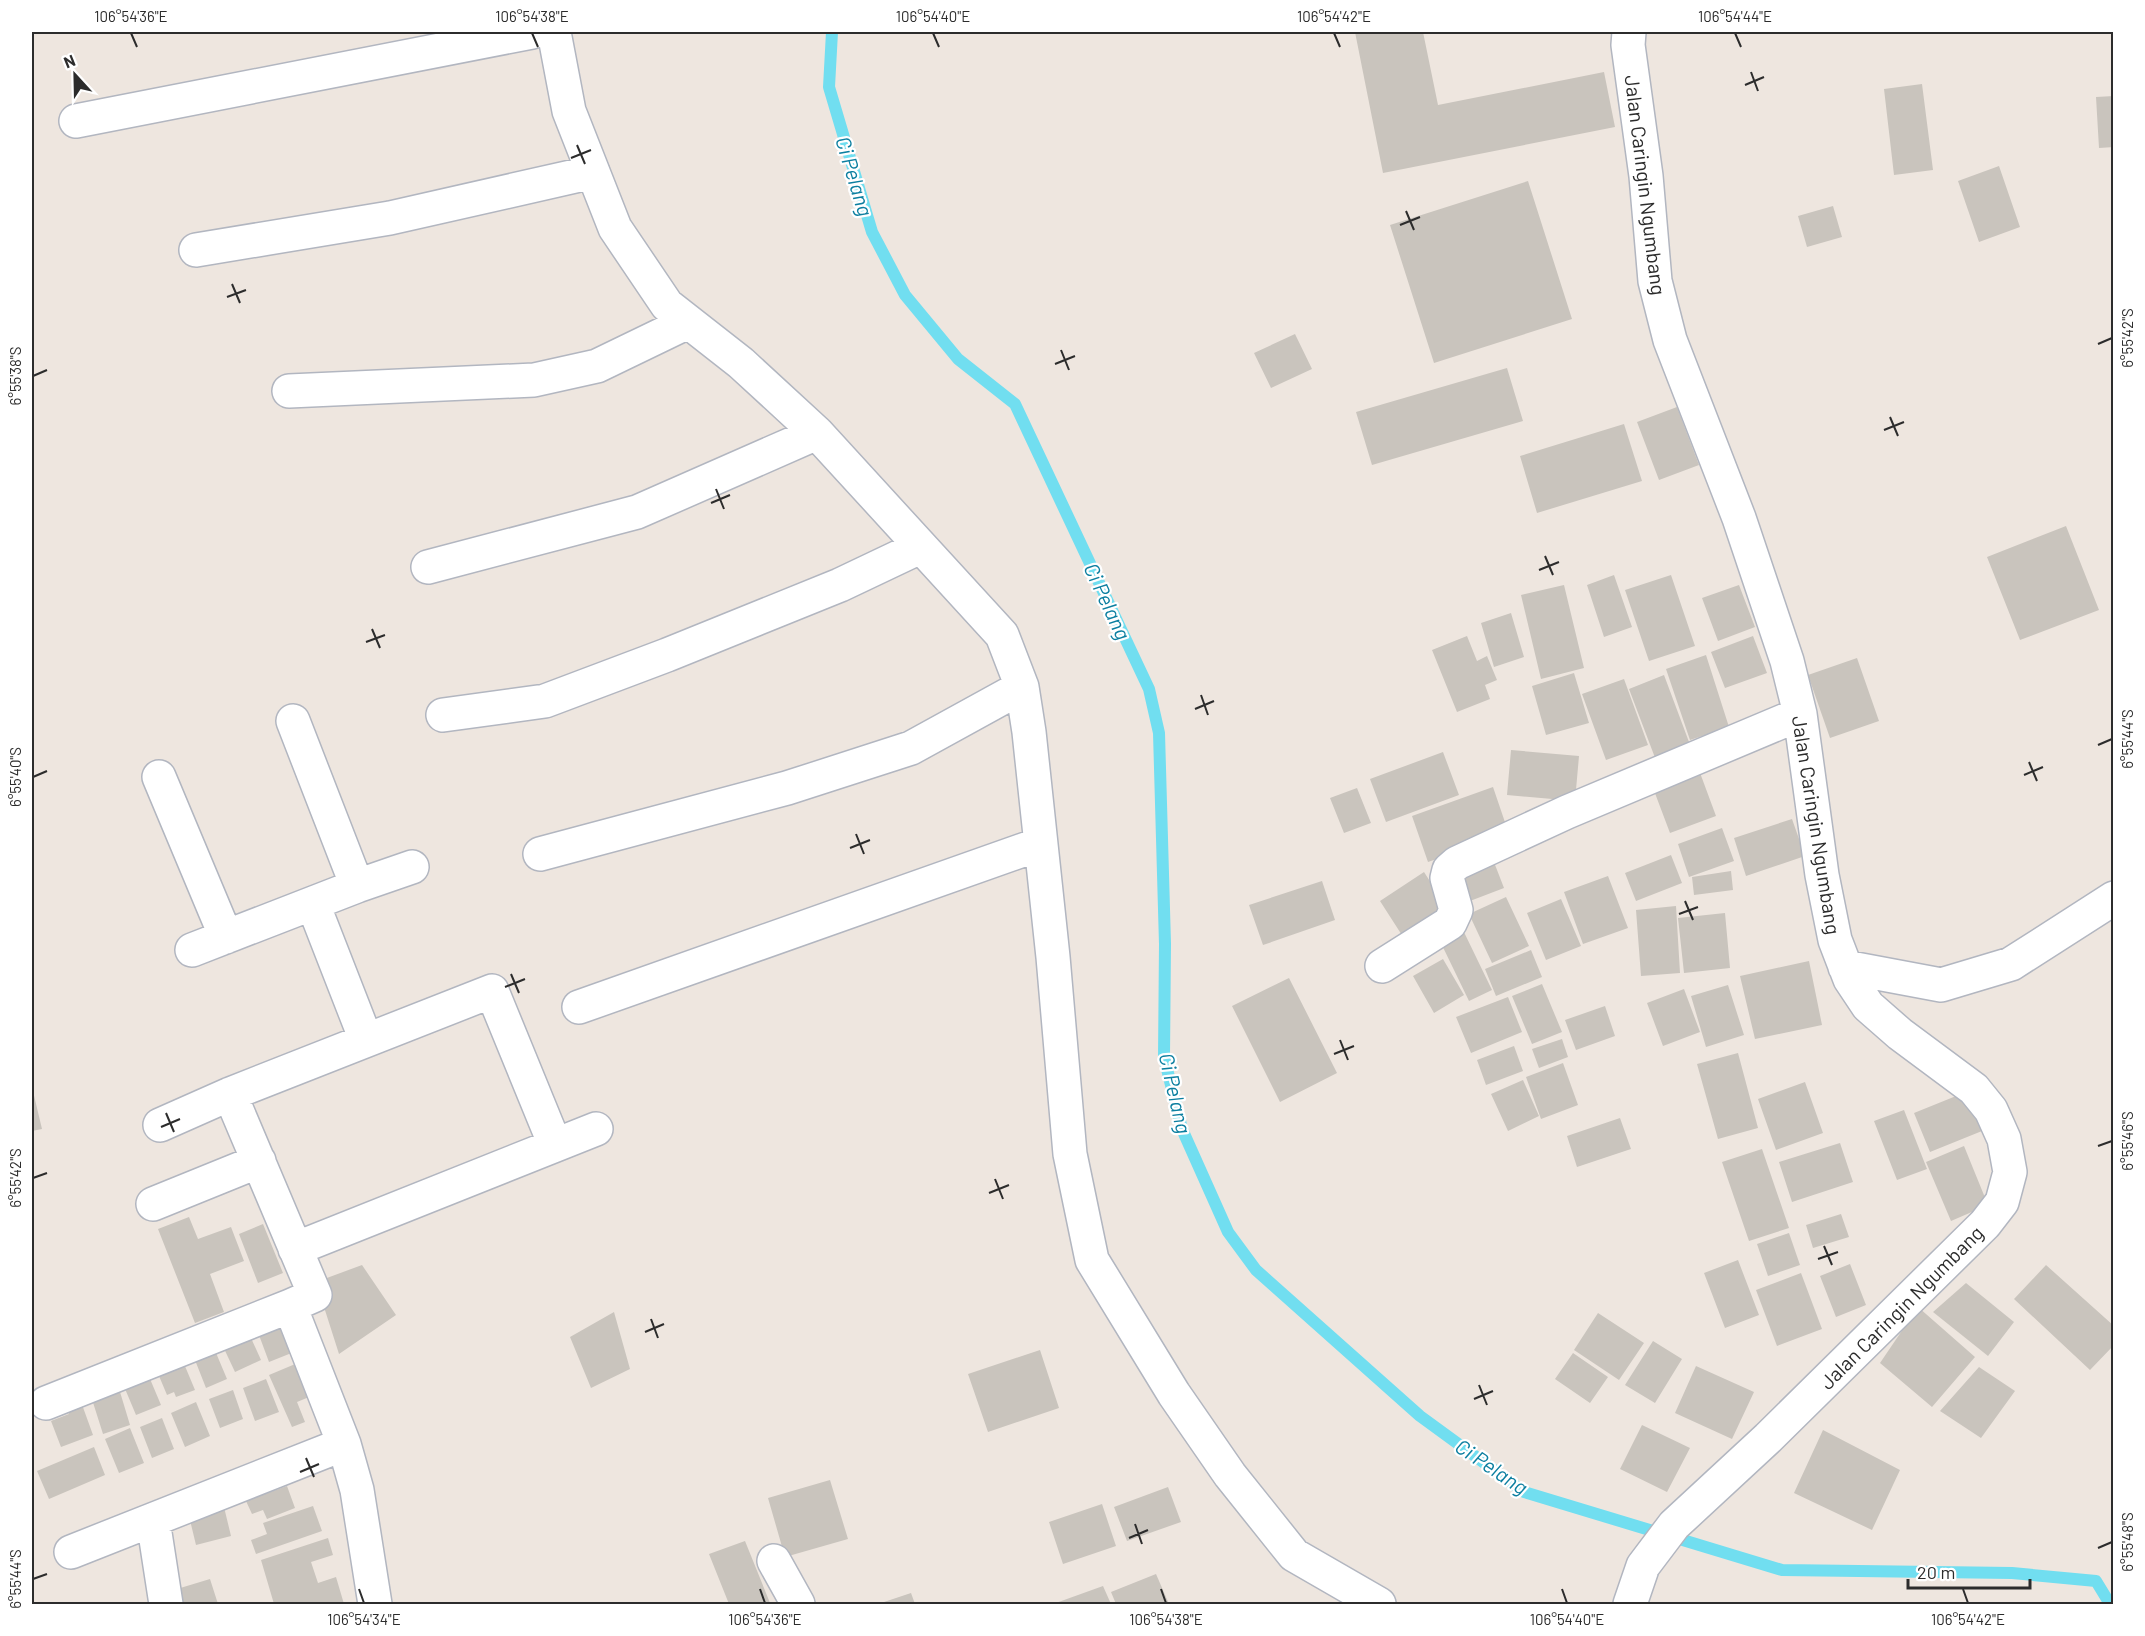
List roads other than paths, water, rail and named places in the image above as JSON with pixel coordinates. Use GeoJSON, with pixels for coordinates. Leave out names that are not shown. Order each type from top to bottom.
{"type":"FeatureCollection","features":[{"type":"Feature","properties":{"kind":"street"},"geometry":{"type":"LineString","coordinates":[[76,121],[532,32]]}},
{"type":"Feature","properties":{"kind":"street"},"geometry":{"type":"LineString","coordinates":[[554,32],[569,111],[615,228],[667,305],[741,363],[817,433],[1002,635],[1022,687],[1029,732],[1053,957],[1070,1154],[1092,1260],[1181,1403],[1230,1475],[1294,1556],[1379,1605]]}},
{"type":"Feature","properties":{"kind":"street","name":"Jalan Caringin Ngumbang"},"geometry":{"type":"LineString","coordinates":[[1629,32],[1628,45],[1646,176],[1657,291],[1670,340],[1739,518],[1787,661],[1800,714],[1822,875],[1835,940],[1850,979],[1868,1006],[1900,1034],[1974,1089],[1991,1110],[2004,1139],[2010,1172],[2002,1202],[1985,1224],[1776,1430],[1674,1525],[1643,1566],[1630,1605]]}},
{"type":"Feature","properties":{"kind":"street"},"geometry":{"type":"LineString","coordinates":[[196,250],[390,218],[593,172]]}},
{"type":"Feature","properties":{"kind":"street"},"geometry":{"type":"LineString","coordinates":[[290,391],[534,380],[597,366],[688,322]]}},
{"type":"Feature","properties":{"kind":"street"},"geometry":{"type":"LineString","coordinates":[[428,567],[637,512],[817,433]]}},
{"type":"Feature","properties":{"kind":"street"},"geometry":{"type":"LineString","coordinates":[[443,715],[545,701],[667,655],[829,589],[920,547]]}},
{"type":"Feature","properties":{"kind":"street"},"geometry":{"type":"LineString","coordinates":[[540,854],[787,788],[911,748],[1022,687]]}},
{"type":"Feature","properties":{"kind":"street"},"geometry":{"type":"LineString","coordinates":[[1382,966],[1450,923],[1456,910],[1447,878],[1449,870],[1457,863],[1567,812],[1800,714]]}},
{"type":"Feature","properties":{"kind":"street"},"geometry":{"type":"LineString","coordinates":[[293,721],[357,886]]}},
{"type":"Feature","properties":{"kind":"street"},"geometry":{"type":"LineString","coordinates":[[159,777],[226,937]]}},
{"type":"Feature","properties":{"kind":"street"},"geometry":{"type":"LineString","coordinates":[[579,1007],[1040,844]]}},
{"type":"Feature","properties":{"kind":"street"},"geometry":{"type":"LineString","coordinates":[[192,950],[412,867]]}},
{"type":"Feature","properties":{"kind":"street"},"geometry":{"type":"LineString","coordinates":[[1845,967],[1941,985],[2011,964],[2114,898]]}},
{"type":"Feature","properties":{"kind":"street"},"geometry":{"type":"LineString","coordinates":[[313,904],[366,1040]]}},
{"type":"Feature","properties":{"kind":"street"},"geometry":{"type":"LineString","coordinates":[[160,1125],[230,1094],[492,991],[555,1145]]}},
{"type":"Feature","properties":{"kind":"street"},"geometry":{"type":"LineString","coordinates":[[46,1403],[315,1295],[230,1094]]}},
{"type":"Feature","properties":{"kind":"street"},"geometry":{"type":"LineString","coordinates":[[295,1249],[596,1129]]}},
{"type":"Feature","properties":{"kind":"street"},"geometry":{"type":"LineString","coordinates":[[153,1204],[259,1161]]}},
{"type":"Feature","properties":{"kind":"street"},"geometry":{"type":"LineString","coordinates":[[290,1306],[344,1444],[357,1490],[375,1605]]}},
{"type":"Feature","properties":{"kind":"street"},"geometry":{"type":"LineString","coordinates":[[71,1552],[344,1444]]}},
{"type":"Feature","properties":{"kind":"street"},"geometry":{"type":"LineString","coordinates":[[153,1520],[166,1605]]}},
{"type":"Feature","properties":{"kind":"street"},"geometry":{"type":"LineString","coordinates":[[774,1561],[798,1605]]}},
{"type":"Feature","properties":{"kind":"waterway","name":"Ci Pelang"},"geometry":{"type":"LineString","coordinates":[[832,32],[829,87],[872,232],[905,295],[958,359],[1015,404],[1149,689],[1159,733],[1165,944],[1164,1057],[1182,1129],[1228,1232],[1256,1270],[1420,1416],[1524,1492],[1782,1570],[2012,1573],[2096,1581],[2110,1604]]}}]}
